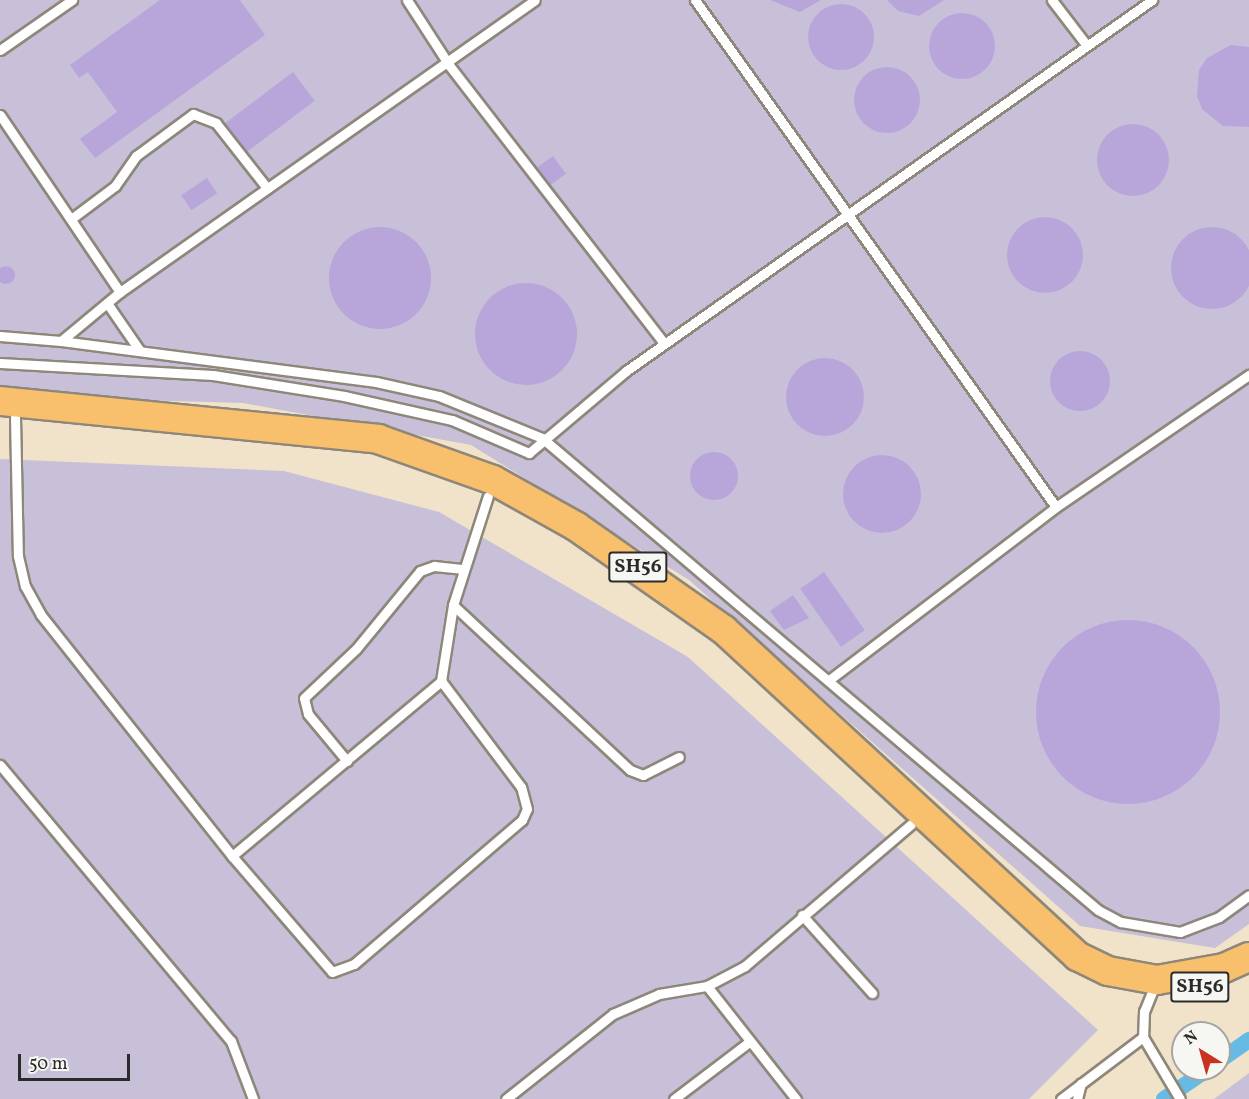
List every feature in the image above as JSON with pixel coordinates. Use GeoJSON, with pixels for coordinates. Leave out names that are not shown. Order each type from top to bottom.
{"type":"FeatureCollection","features":[{"type":"Feature","properties":{"kind":"main road","name":"SH56"},"geometry":{"type":"LineString","coordinates":[[5,411],[374,455],[488,496],[568,540],[714,642],[1068,969],[1102,986],[1153,988],[1249,974]]}},
{"type":"Feature","properties":{"kind":"main road","name":"SH56"},"geometry":{"type":"LineString","coordinates":[[5,411],[378,439],[493,480],[597,540],[724,630],[1077,956],[1153,988],[1224,968],[1249,957]]}},
{"type":"Feature","properties":{"kind":"lane"},"geometry":{"type":"LineString","coordinates":[[0,50],[72,0]]}},
{"type":"Feature","properties":{"kind":"lane"},"geometry":{"type":"LineString","coordinates":[[407,0],[449,65],[664,343]]}},
{"type":"Feature","properties":{"kind":"lane"},"geometry":{"type":"LineString","coordinates":[[61,341],[120,292],[267,188],[449,65],[536,0]]}},
{"type":"Feature","properties":{"kind":"lane"},"geometry":{"type":"LineString","coordinates":[[695,0],[1056,507]]}},
{"type":"Feature","properties":{"kind":"lane"},"geometry":{"type":"LineString","coordinates":[[1052,0],[1085,44]]}},
{"type":"Feature","properties":{"kind":"lane"},"geometry":{"type":"LineString","coordinates":[[0,363],[213,375],[452,420],[529,453],[542,438],[664,343],[1085,44],[1152,0]]}},
{"type":"Feature","properties":{"kind":"lane"},"geometry":{"type":"LineString","coordinates":[[71,219],[115,186],[136,156],[193,114],[216,123],[267,188]]}},
{"type":"Feature","properties":{"kind":"lane"},"geometry":{"type":"LineString","coordinates":[[0,115],[120,292]]}},
{"type":"Feature","properties":{"kind":"lane"},"geometry":{"type":"LineString","coordinates":[[107,303],[140,351]]}},
{"type":"Feature","properties":{"kind":"lane"},"geometry":{"type":"LineString","coordinates":[[0,336],[61,341],[376,382],[449,399],[542,438],[1098,910],[1121,922],[1180,932],[1219,917],[1249,896]]}},
{"type":"Feature","properties":{"kind":"lane"},"geometry":{"type":"LineString","coordinates":[[829,680],[1056,507],[1249,375]]}},
{"type":"Feature","properties":{"kind":"lane"},"geometry":{"type":"LineString","coordinates":[[5,411],[18,556],[25,586],[52,629],[232,856],[323,966],[332,972],[354,964],[522,820],[527,809],[521,787],[441,681]]}},
{"type":"Feature","properties":{"kind":"lane"},"geometry":{"type":"LineString","coordinates":[[232,856],[441,681],[453,604],[488,496]]}},
{"type":"Feature","properties":{"kind":"lane"},"geometry":{"type":"LineString","coordinates":[[347,761],[308,714],[304,698],[356,649],[420,571],[434,566],[464,569]]}},
{"type":"Feature","properties":{"kind":"lane"},"geometry":{"type":"LineString","coordinates":[[453,604],[630,770],[643,775],[680,757]]}},
{"type":"Feature","properties":{"kind":"lane"},"geometry":{"type":"LineString","coordinates":[[0,765],[231,1041],[253,1099]]}},
{"type":"Feature","properties":{"kind":"lane"},"geometry":{"type":"LineString","coordinates":[[506,1099],[613,1014],[659,994],[707,986],[745,966],[911,824]]}},
{"type":"Feature","properties":{"kind":"lane"},"geometry":{"type":"LineString","coordinates":[[802,915],[872,993]]}},
{"type":"Feature","properties":{"kind":"lane"},"geometry":{"type":"LineString","coordinates":[[707,986],[796,1099]]}},
{"type":"Feature","properties":{"kind":"lane"},"geometry":{"type":"LineString","coordinates":[[1153,988],[1143,1037],[1180,1099]]}},
{"type":"Feature","properties":{"kind":"lane"},"geometry":{"type":"LineString","coordinates":[[1061,1099],[1143,1037]]}},
{"type":"Feature","properties":{"kind":"lane"},"geometry":{"type":"LineString","coordinates":[[674,1099],[749,1042]]}},
{"type":"Feature","properties":{"kind":"lane"},"geometry":{"type":"LineString","coordinates":[[1077,1099],[1081,1083]]}},
{"type":"Feature","properties":{"kind":"shaded area"},"geometry":{"type":"Polygon","coordinates":[[[0,0],[1249,0],[1249,924],[1215,948],[1080,926],[689,580],[471,445],[243,403],[0,396],[0,0]]]}},
{"type":"Feature","properties":{"kind":"shaded area"},"geometry":{"type":"Polygon","coordinates":[[[0,459],[284,471],[439,512],[688,657],[1098,1030],[1029,1099],[0,1099],[0,459]]]}},
{"type":"Feature","properties":{"kind":"shaded area"},"geometry":{"type":"Polygon","coordinates":[[[1249,1073],[1249,1099],[1214,1099],[1249,1073]]]}},
{"type":"Feature","properties":{"kind":"building"},"geometry":{"type":"Polygon","coordinates":[[[160,0],[240,0],[265,35],[95,158],[80,139],[117,112],[88,72],[79,78],[70,65],[160,0]]]}},
{"type":"Feature","properties":{"kind":"building"},"geometry":{"type":"Polygon","coordinates":[[[770,0],[821,0],[800,12],[770,0]]]}},
{"type":"Feature","properties":{"kind":"building"},"geometry":{"type":"Polygon","coordinates":[[[887,0],[944,0],[919,16],[898,11],[887,0]]]}},
{"type":"Feature","properties":{"kind":"building"},"geometry":{"type":"Polygon","coordinates":[[[841,4],[854,6],[869,19],[874,37],[872,50],[859,65],[841,70],[828,68],[813,55],[808,37],[810,24],[823,9],[841,4]]]}},
{"type":"Feature","properties":{"kind":"building"},"geometry":{"type":"Polygon","coordinates":[[[962,13],[975,15],[990,28],[995,46],[993,59],[980,74],[962,79],[949,77],[934,64],[929,46],[931,33],[944,18],[962,13]]]}},
{"type":"Feature","properties":{"kind":"building"},"geometry":{"type":"Polygon","coordinates":[[[1231,45],[1249,47],[1249,127],[1223,126],[1202,109],[1197,96],[1199,70],[1207,58],[1231,45]]]}},
{"type":"Feature","properties":{"kind":"building"},"geometry":{"type":"Polygon","coordinates":[[[887,67],[900,69],[915,82],[920,100],[918,113],[905,128],[887,133],[874,131],[859,118],[854,100],[856,87],[869,72],[887,67]]]}},
{"type":"Feature","properties":{"kind":"building"},"geometry":{"type":"Polygon","coordinates":[[[293,72],[315,101],[244,154],[223,125],[293,72]]]}},
{"type":"Feature","properties":{"kind":"building"},"geometry":{"type":"Polygon","coordinates":[[[1140,124],[1159,134],[1167,146],[1169,160],[1167,174],[1159,186],[1147,194],[1126,196],[1107,186],[1099,174],[1097,153],[1107,134],[1119,126],[1140,124]]]}},
{"type":"Feature","properties":{"kind":"building"},"geometry":{"type":"Polygon","coordinates":[[[553,156],[566,174],[550,186],[537,168],[553,156]]]}},
{"type":"Feature","properties":{"kind":"building"},"geometry":{"type":"Polygon","coordinates":[[[207,178],[217,193],[191,210],[181,195],[207,178]]]}},
{"type":"Feature","properties":{"kind":"building"},"geometry":{"type":"Polygon","coordinates":[[[1045,217],[1059,220],[1072,228],[1080,241],[1083,255],[1080,269],[1072,282],[1059,290],[1045,293],[1031,290],[1018,282],[1010,269],[1007,255],[1010,241],[1018,228],[1031,220],[1045,217]]]}},
{"type":"Feature","properties":{"kind":"building"},"geometry":{"type":"Polygon","coordinates":[[[380,227],[399,231],[416,242],[427,259],[431,278],[427,297],[416,314],[399,325],[380,329],[361,325],[344,314],[333,297],[329,278],[333,259],[344,242],[361,231],[380,227]]]}},
{"type":"Feature","properties":{"kind":"building"},"geometry":{"type":"Polygon","coordinates":[[[1212,227],[1228,230],[1241,239],[1250,252],[1253,268],[1250,284],[1241,297],[1228,306],[1212,309],[1196,306],[1183,297],[1174,284],[1171,268],[1174,252],[1183,239],[1196,230],[1212,227]]]}},
{"type":"Feature","properties":{"kind":"building"},"geometry":{"type":"Polygon","coordinates":[[[6,266],[12,269],[15,275],[12,281],[6,284],[0,281],[-3,275],[0,269],[6,266]]]}},
{"type":"Feature","properties":{"kind":"building"},"geometry":{"type":"Polygon","coordinates":[[[526,283],[545,287],[562,298],[573,315],[577,334],[573,353],[562,370],[545,381],[526,385],[507,381],[490,370],[479,353],[475,334],[479,315],[490,298],[507,287],[526,283]]]}},
{"type":"Feature","properties":{"kind":"building"},"geometry":{"type":"Polygon","coordinates":[[[1080,351],[1101,360],[1110,381],[1101,402],[1080,411],[1059,402],[1050,381],[1059,360],[1080,351]]]}},
{"type":"Feature","properties":{"kind":"building"},"geometry":{"type":"Polygon","coordinates":[[[825,358],[840,361],[857,375],[864,397],[861,412],[847,429],[825,436],[810,433],[793,419],[786,397],[789,382],[803,365],[825,358]]]}},
{"type":"Feature","properties":{"kind":"building"},"geometry":{"type":"Polygon","coordinates":[[[714,452],[731,459],[738,476],[731,493],[714,500],[697,493],[690,476],[697,459],[714,452]]]}},
{"type":"Feature","properties":{"kind":"building"},"geometry":{"type":"Polygon","coordinates":[[[882,455],[897,458],[914,472],[921,494],[918,509],[904,526],[882,533],[867,530],[850,516],[843,494],[846,479],[860,462],[882,455]]]}},
{"type":"Feature","properties":{"kind":"building"},"geometry":{"type":"Polygon","coordinates":[[[824,572],[865,630],[841,647],[800,589],[824,572]]]}},
{"type":"Feature","properties":{"kind":"building"},"geometry":{"type":"Polygon","coordinates":[[[793,595],[809,618],[784,630],[770,611],[793,595]]]}},
{"type":"Feature","properties":{"kind":"building"},"geometry":{"type":"Polygon","coordinates":[[[1128,620],[1146,621],[1163,627],[1179,635],[1193,647],[1205,661],[1213,677],[1219,694],[1219,730],[1213,747],[1205,763],[1193,777],[1179,789],[1163,797],[1146,803],[1128,804],[1110,803],[1093,797],[1077,789],[1063,777],[1051,763],[1043,747],[1037,730],[1036,712],[1037,694],[1043,677],[1051,661],[1063,647],[1077,635],[1093,627],[1110,621],[1128,620]]]}},
{"type":"Feature","properties":{"kind":"waterway"},"geometry":{"type":"LineString","coordinates":[[1231,1053],[1249,1040]]}},
{"type":"Feature","properties":{"kind":"waterway"},"geometry":{"type":"LineString","coordinates":[[1164,1099],[1190,1081]]}}]}
